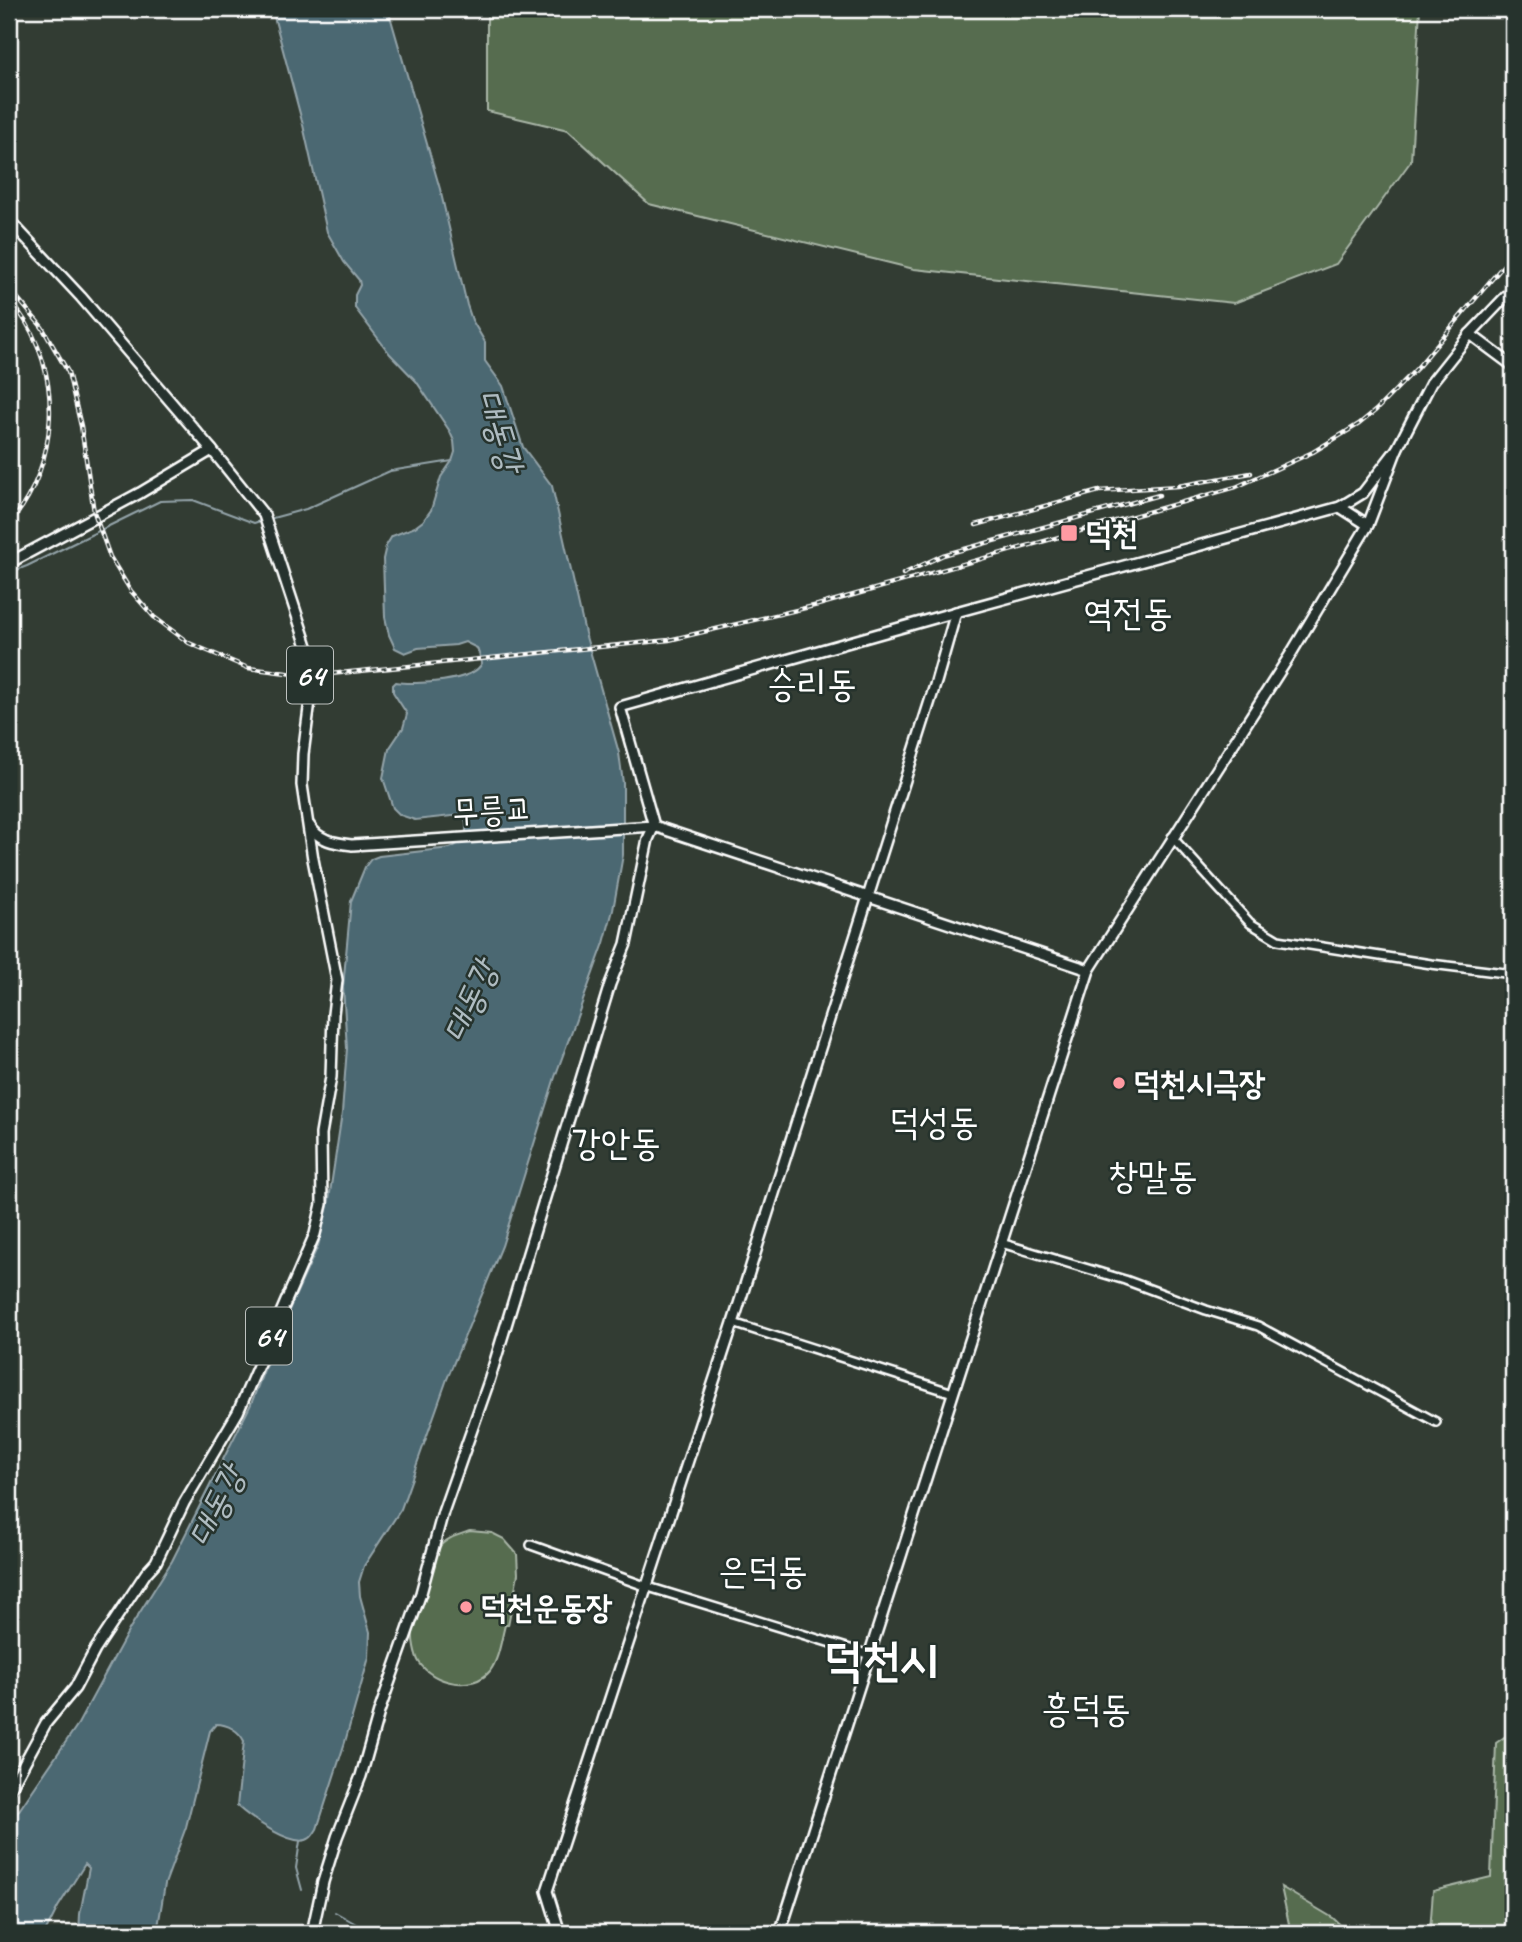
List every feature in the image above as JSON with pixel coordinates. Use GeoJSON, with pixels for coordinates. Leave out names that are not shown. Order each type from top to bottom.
{"type":"FeatureCollection","features":[{"type":"Feature","properties":{"kind":"main road"},"geometry":{"type":"LineString","coordinates":[[9,219],[81,297],[212,450],[140,493],[9,563]]}},
{"type":"Feature","properties":{"kind":"main road"},"geometry":{"type":"LineString","coordinates":[[780,1933],[1088,970],[1292,652],[1368,525],[1398,449],[1431,383],[1470,334],[1513,289]]}},
{"type":"Feature","properties":{"kind":"main road"},"geometry":{"type":"LineString","coordinates":[[1470,334],[1513,366]]}},
{"type":"Feature","properties":{"kind":"main road"},"geometry":{"type":"LineString","coordinates":[[312,1933],[323,1882],[337,1837],[354,1797],[379,1712],[421,1593],[443,1512],[504,1332],[610,984],[626,944],[648,839],[654,826],[620,707],[1340,507],[1363,494],[1398,449]]}},
{"type":"Feature","properties":{"kind":"main road","name":"64"},"geometry":{"type":"LineString","coordinates":[[9,1791],[46,1723],[75,1688],[95,1650],[156,1562],[184,1503],[239,1412],[315,1234],[322,1205],[321,1134],[331,1077],[337,980],[315,873],[302,785],[310,701],[309,652],[264,515],[212,450]]}},
{"type":"Feature","properties":{"kind":"main road"},"geometry":{"type":"LineString","coordinates":[[1340,507],[1368,525]]}},
{"type":"Feature","properties":{"kind":"main road"},"geometry":{"type":"LineString","coordinates":[[560,1933],[547,1891],[733,1323],[956,612]]}},
{"type":"Feature","properties":{"kind":"main road","name":"무릉교"},"geometry":{"type":"LineString","coordinates":[[308,824],[326,840],[352,845],[654,826]]}},
{"type":"Feature","properties":{"kind":"main road"},"geometry":{"type":"LineString","coordinates":[[654,826],[1088,970]]}},
{"type":"Feature","properties":{"kind":"street"},"geometry":{"type":"LineString","coordinates":[[1172,837],[1250,923],[1278,940],[1421,963],[1513,974]]}},
{"type":"Feature","properties":{"kind":"street"},"geometry":{"type":"LineString","coordinates":[[1001,1243],[1125,1280],[1258,1326],[1436,1422]]}},
{"type":"Feature","properties":{"kind":"street"},"geometry":{"type":"LineString","coordinates":[[733,1323],[953,1393]]}},
{"type":"Feature","properties":{"kind":"street"},"geometry":{"type":"LineString","coordinates":[[531,1545],[645,1586],[870,1655]]}},
{"type":"Feature","properties":{"kind":"green space"},"geometry":{"type":"Polygon","coordinates":[[[487,9],[1420,9],[1411,161],[1336,264],[1234,303],[914,269],[649,204],[568,130],[487,111],[487,9]]]}},
{"type":"Feature","properties":{"kind":"green space","name":"덕천운동장"},"geometry":{"type":"Polygon","coordinates":[[[470,1531],[492,1533],[504,1539],[517,1554],[518,1574],[508,1625],[505,1625],[493,1666],[483,1678],[474,1682],[453,1683],[425,1670],[416,1655],[413,1631],[438,1549],[448,1540],[470,1531]]]}},
{"type":"Feature","properties":{"kind":"green space"},"geometry":{"type":"Polygon","coordinates":[[[1513,1731],[1513,1933],[1422,1933],[1430,1931],[1433,1891],[1491,1877],[1496,1743],[1513,1731]]]}},
{"type":"Feature","properties":{"kind":"green space"},"geometry":{"type":"Polygon","coordinates":[[[1281,1887],[1333,1918],[1349,1933],[1291,1933],[1281,1887]]]}},
{"type":"Feature","properties":{"kind":"water","name":"대동강"},"geometry":{"type":"Polygon","coordinates":[[[272,9],[388,9],[440,189],[467,305],[485,342],[485,361],[503,386],[523,447],[552,486],[585,633],[619,753],[623,783],[623,855],[604,943],[555,1077],[502,1246],[447,1379],[401,1509],[364,1566],[359,1582],[370,1632],[369,1657],[317,1829],[310,1838],[303,1841],[294,1840],[272,1831],[237,1806],[244,1741],[233,1729],[216,1724],[210,1731],[186,1827],[165,1884],[157,1933],[79,1933],[89,1868],[85,1864],[45,1933],[9,1933],[9,1825],[78,1724],[130,1628],[172,1561],[251,1404],[277,1336],[318,1246],[328,1206],[342,1113],[347,1048],[343,987],[351,901],[365,867],[371,859],[379,856],[450,848],[462,840],[466,828],[465,818],[461,815],[415,820],[400,815],[393,808],[383,778],[389,749],[403,728],[407,714],[393,692],[393,685],[396,682],[416,683],[456,678],[477,669],[482,663],[477,648],[465,642],[418,648],[405,653],[395,648],[385,617],[383,559],[386,546],[392,536],[415,527],[431,510],[441,477],[455,452],[454,441],[416,381],[390,354],[355,308],[359,280],[344,262],[327,232],[303,125],[272,9]]]}},
{"type":"Feature","properties":{"kind":"waterway"},"geometry":{"type":"LineString","coordinates":[[269,519],[306,509],[390,471],[452,461]]}},
{"type":"Feature","properties":{"kind":"waterway"},"geometry":{"type":"LineString","coordinates":[[9,573],[160,501],[193,500],[254,523],[263,520]]}},
{"type":"Feature","properties":{"kind":"waterway"},"geometry":{"type":"LineString","coordinates":[[300,1841],[296,1868],[302,1890]]}},
{"type":"Feature","properties":{"kind":"waterway"},"geometry":{"type":"LineString","coordinates":[[335,1912],[372,1933]]}},
{"type":"Feature","properties":{"kind":"railway"},"geometry":{"type":"LineString","coordinates":[[9,288],[42,327],[68,372],[81,426],[94,512],[110,557],[131,591],[154,617],[189,643],[248,668],[310,676],[669,640],[818,605],[1236,487],[1313,452],[1359,424],[1376,410],[1417,368],[1513,254]]}},
{"type":"Feature","properties":{"kind":"railway"},"geometry":{"type":"LineString","coordinates":[[9,524],[26,501],[38,475],[50,418],[49,389],[43,361],[32,334],[17,309]]}},
{"type":"Feature","properties":{"kind":"railway"},"geometry":{"type":"LineString","coordinates":[[976,525],[1099,491],[1178,486],[1251,473]]}},
{"type":"Feature","properties":{"kind":"railway"},"geometry":{"type":"LineString","coordinates":[[903,574],[943,555],[1159,495]]}},
{"type":"Feature","properties":{"kind":"place","name":"덕천"},"geometry":{"type":"Point","coordinates":[1069,533]}},
{"type":"Feature","properties":{"kind":"place","name":"덕천시극장"},"geometry":{"type":"Point","coordinates":[1119,1083]}},
{"type":"Feature","properties":{"kind":"place","name":"덕천운동장"},"geometry":{"type":"Point","coordinates":[466,1607]}},
{"type":"Feature","properties":{"kind":"district","name":"역전동"},"geometry":{"type":"Point","coordinates":[1128,612]}},
{"type":"Feature","properties":{"kind":"district","name":"승리동"},"geometry":{"type":"Point","coordinates":[812,683]}},
{"type":"Feature","properties":{"kind":"district","name":"덕성동"},"geometry":{"type":"Point","coordinates":[934,1121]}},
{"type":"Feature","properties":{"kind":"district","name":"강안동"},"geometry":{"type":"Point","coordinates":[616,1142]}},
{"type":"Feature","properties":{"kind":"district","name":"창말동"},"geometry":{"type":"Point","coordinates":[1153,1175]}},
{"type":"Feature","properties":{"kind":"district","name":"은덕동"},"geometry":{"type":"Point","coordinates":[763,1570]}},
{"type":"Feature","properties":{"kind":"district","name":"덕천시"},"geometry":{"type":"Point","coordinates":[881,1659]}},
{"type":"Feature","properties":{"kind":"district","name":"흥덕동"},"geometry":{"type":"Point","coordinates":[1086,1708]}}]}
